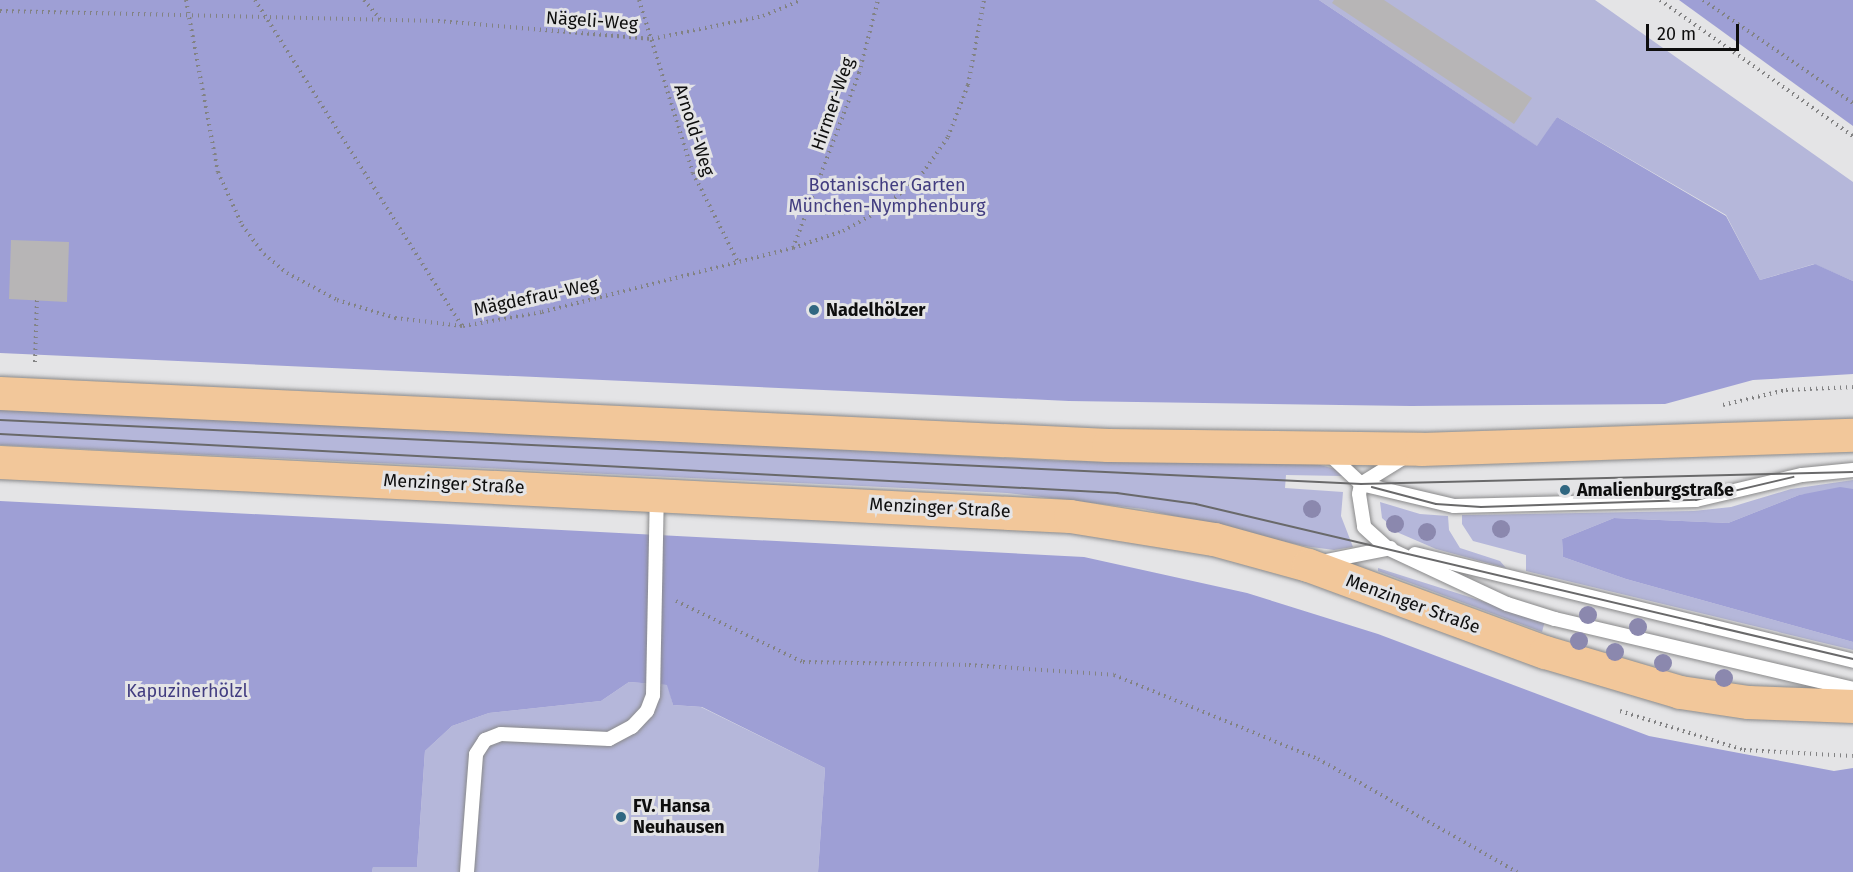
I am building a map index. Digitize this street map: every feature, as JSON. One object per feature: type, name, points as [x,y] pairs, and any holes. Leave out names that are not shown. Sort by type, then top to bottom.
[{"type":"main road","points":[[0,393],[934,437],[1322,449],[1421,449],[1853,435]]},
{"type":"main road","name":"Menzinger Straße","points":[[0,462],[657,493],[1070,516],[1214,539],[1308,565],[1545,652],[1680,692],[1793,706],[1853,706]]},
{"type":"lane","points":[[1322,449],[1361,484],[1454,506],[1663,502],[1719,497],[1802,475],[1853,470]]},
{"type":"lane","points":[[1361,484],[1382,468],[1421,449]]},
{"type":"lane","points":[[1361,484],[1360,519],[1370,535],[1387,548],[1507,604],[1555,619],[1853,689]]},
{"type":"lane","points":[[467,872],[476,754],[485,740],[501,735],[609,739],[632,727],[647,711],[653,695],[657,493]]},
{"type":"lane","points":[[1308,565],[1387,548],[1853,662]]},
{"type":"path","name":"Mägdefrau-Weg","points":[[186,0],[218,172],[242,225],[264,254],[287,273],[337,300],[395,318],[463,326],[542,312],[793,248],[843,231],[884,208],[920,178],[937,157],[957,117],[968,85],[984,0]]},
{"type":"path","points":[[255,0],[463,326]]},
{"type":"path","points":[[364,0],[380,20]]},
{"type":"path","name":"Arnold-Weg","points":[[639,0],[693,173],[738,262]]},
{"type":"path","name":"Nägeli-Weg","points":[[0,11],[380,20],[652,39],[763,16],[801,0]]},
{"type":"path","name":"Hirmer-Weg","points":[[793,248],[859,73],[878,0]]},
{"type":"path","points":[[1660,0],[1853,136]]},
{"type":"path","points":[[1703,0],[1853,103]]},
{"type":"path","points":[[35,366],[37,300]]},
{"type":"path","points":[[23,365],[46,366]]},
{"type":"path","points":[[1721,405],[1786,390],[1853,387]]},
{"type":"path","points":[[655,591],[803,662],[969,665],[1114,675],[1318,759],[1517,872]]},
{"type":"path","points":[[1610,707],[1744,750],[1853,756]]},
{"type":"shaded area","points":[[1319,0],[1595,0],[1853,182],[1853,281],[1814,264],[1760,280],[1726,215],[1557,117],[1538,147]]},
{"type":"shaded area","points":[[0,407],[1064,461],[1312,463],[1336,469],[1343,476],[1286,475],[1285,488],[1343,492],[1341,516],[1353,547],[1334,550],[1304,546],[1143,509],[1007,493],[0,445]]},
{"type":"shaded area","points":[[1853,480],[1853,489],[1799,495],[1728,523],[1614,518],[1562,539],[1563,557],[1626,579],[1853,642],[1853,650],[1526,571],[1526,555],[1473,541],[1462,524],[1462,515],[1694,511],[1731,507],[1791,489]]},
{"type":"shaded area","points":[[1380,502],[1420,514],[1448,516],[1449,530],[1460,548],[1500,561],[1506,568],[1436,549],[1399,533],[1382,518]]},
{"type":"shaded area","points":[[1378,568],[1545,621],[1542,632],[1378,571]]},
{"type":"shaded area","name":"FV. Hansa Neuhausen","points":[[629,682],[668,685],[673,705],[701,707],[825,768],[818,872],[372,872],[373,867],[417,867],[425,751],[452,726],[489,713],[601,701]]},
{"type":"green space","name":"Botanischer Garten München-Nymphenburg","points":[[0,0],[1319,0],[1537,146],[1557,117],[1726,216],[1760,280],[1815,264],[1853,281],[1853,374],[1753,380],[1665,404],[1411,406],[1069,401],[0,353]]},
{"type":"green space","points":[[1679,0],[1853,0],[1853,126]]},
{"type":"green space","points":[[1840,487],[1853,489],[1853,642],[1626,579],[1563,557],[1562,539],[1614,518],[1728,523],[1799,495]]},
{"type":"green space","name":"Kapuzinerhölzl","points":[[0,501],[1084,557],[1247,593],[1378,634],[1649,736],[1834,771],[1853,768],[1853,872],[818,872],[825,768],[702,707],[673,705],[667,685],[629,682],[601,701],[489,713],[452,726],[425,751],[417,867],[373,867],[372,872],[0,872]]},
{"type":"building","points":[[1334,0],[1384,0],[1532,98],[1514,124],[1332,3]]},
{"type":"building","points":[[11,240],[69,242],[67,302],[9,299]]},
{"type":"tram line","points":[[0,420],[1361,484],[1853,472]]},
{"type":"tram line","points":[[0,434],[1117,493],[1196,504],[1853,659]]},
{"type":"tram line","points":[[1372,487],[1436,504],[1481,507],[1696,500],[1793,477]]},
{"type":"place","name":"Nadelhölzer","points":[[814,310]]},
{"type":"place","name":"Amalienburgstraße","points":[[1565,490]]},
{"type":"place","name":"FV. Hansa Neuhausen","points":[[621,817]]}]
